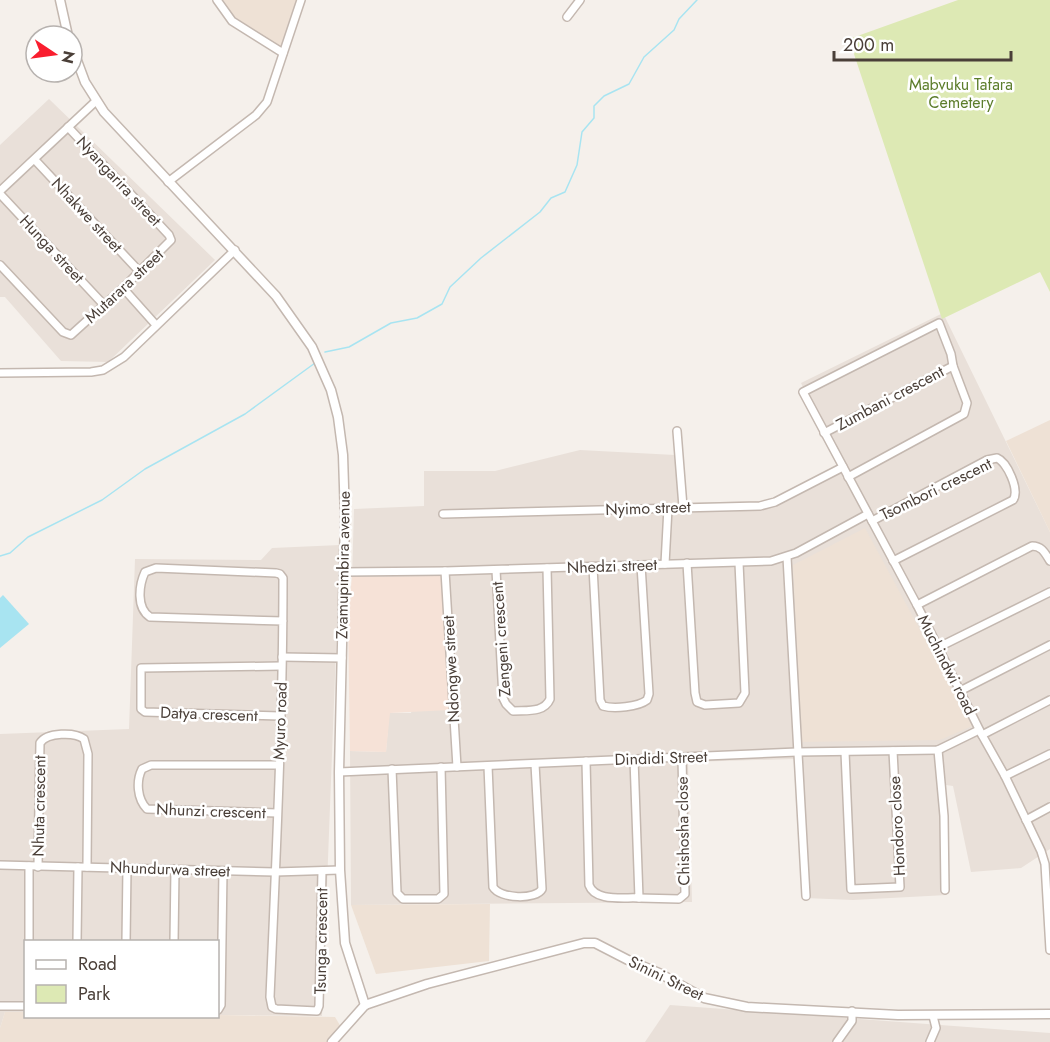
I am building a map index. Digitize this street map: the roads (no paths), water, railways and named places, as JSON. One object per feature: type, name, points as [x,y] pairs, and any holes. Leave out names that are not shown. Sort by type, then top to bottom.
[{"type":"street","points":[[60,0],[65,24]]},
{"type":"street","points":[[217,0],[232,21],[283,53]]},
{"type":"street","points":[[168,182],[263,108],[302,0]]},
{"type":"street","points":[[567,18],[579,0]]},
{"type":"street","name":"Zvamupimbira avenue","points":[[84,79],[96,101],[168,182],[235,250],[276,296],[299,328],[322,367],[331,390],[338,417],[343,455],[345,518],[339,772],[340,870],[345,943],[365,1005]]},
{"type":"street","points":[[0,193],[96,101]]},
{"type":"street","name":"Nyangarira street","points":[[68,127],[170,235]]},
{"type":"street","name":"Nhakwe street","points":[[34,160],[139,271]]},
{"type":"street","name":"Hunga street","points":[[0,193],[104,305]]},
{"type":"street","name":"Mutarara street","points":[[0,265],[63,332],[72,335],[169,243],[170,235]]},
{"type":"street","points":[[0,373],[71,373],[103,370],[124,357],[235,250]]},
{"type":"street","points":[[123,288],[156,325]]},
{"type":"street","name":"Muchindwi road","points":[[953,366],[951,354],[939,323],[803,392],[917,606],[1047,862],[1050,950]]},
{"type":"street","name":"Zumbani crescent","points":[[824,433],[953,366],[967,403],[964,414],[848,477]]},
{"type":"street","points":[[677,431],[683,507]]},
{"type":"street","name":"Tsombori crescent","points":[[870,518],[987,460],[997,458],[1003,462],[1016,488],[1016,496],[1013,500],[893,561]]},
{"type":"street","name":"Nyimo street","points":[[443,514],[768,504],[843,467]]},
{"type":"street","points":[[665,564],[668,508]]},
{"type":"street","name":"Nhedzi street","points":[[345,572],[496,570],[771,561],[787,557],[870,518]]},
{"type":"street","points":[[917,606],[1032,546],[1038,546],[1050,561]]},
{"type":"street","points":[[787,557],[806,896]]},
{"type":"street","points":[[687,563],[695,693],[697,702],[705,705],[739,703],[745,693],[739,563]]},
{"type":"street","points":[[593,567],[600,700],[603,706],[609,708],[643,704],[649,694],[641,565]]},
{"type":"street","name":"Myuro road","points":[[276,872],[283,621],[283,578],[276,573],[156,568],[146,573],[142,580],[143,609],[150,617],[283,621]]},
{"type":"street","name":"Zengeni crescent","points":[[496,570],[503,698],[513,711],[543,708],[550,699],[547,568]]},
{"type":"street","name":"Ndongwe street","points":[[445,571],[457,766]]},
{"type":"street","points":[[937,648],[1050,592]]},
{"type":"street","points":[[960,691],[1050,645]]},
{"type":"street","points":[[282,657],[342,658]]},
{"type":"street","name":"Datya crescent","points":[[280,716],[145,712],[141,709],[140,695],[141,668],[281,666]]},
{"type":"street","name":"Dindidi Street","points":[[339,772],[797,752],[938,750],[1050,700]]},
{"type":"street","name":"Nhuta crescent","points":[[38,867],[40,742],[49,736],[80,735],[84,739],[88,753],[87,867]]},
{"type":"street","points":[[938,750],[944,816],[945,890]]},
{"type":"street","name":"Hondoro close","points":[[845,752],[851,889],[900,887],[893,751]]},
{"type":"street","points":[[1005,776],[1050,754]]},
{"type":"street","name":"Chishosha close","points":[[639,897],[679,899],[685,894],[682,757]]},
{"type":"street","points":[[586,761],[591,891],[593,894],[607,897],[639,897],[634,759]]},
{"type":"street","points":[[488,766],[493,887],[495,891],[503,895],[533,896],[540,894],[542,889],[535,764]]},
{"type":"street","name":"Nhunzi crescent","points":[[277,813],[147,809],[142,804],[139,795],[138,782],[142,769],[151,765],[279,765]]},
{"type":"street","points":[[392,769],[397,893],[403,899],[438,899],[444,894],[441,767]]},
{"type":"street","points":[[1026,819],[1050,807]]},
{"type":"street","name":"Nhundurwa street","points":[[0,865],[276,872],[340,870]]},
{"type":"street","points":[[29,866],[29,940]]},
{"type":"street","points":[[77,940],[78,867]]},
{"type":"street","points":[[126,940],[127,868]]},
{"type":"street","points":[[174,940],[175,869]]},
{"type":"street","points":[[219,1008],[221,1005],[223,871]]},
{"type":"street","name":"Tsunga crescent","points":[[276,872],[270,1002],[276,1009],[317,1011],[320,1004],[322,871]]},
{"type":"street","name":"Sinini Street","points":[[365,1005],[439,981],[584,943],[595,943],[659,973],[704,998],[747,1007],[933,1016],[1050,1014]]},
{"type":"street","points":[[332,1042],[365,1005]]},
{"type":"street","points":[[0,1006],[24,1006]]},
{"type":"street","points":[[837,1042],[852,1022],[852,1011]]},
{"type":"street","points":[[930,1042],[936,1028],[933,1016]]},
{"type":"water","points":[[3,595],[29,624],[0,648],[0,598]]},
{"type":"waterway","points":[[325,352],[349,347],[391,323],[417,318],[442,304],[450,287],[481,258],[540,212],[551,198],[565,192],[577,165],[582,132],[594,118],[594,106],[604,96],[629,84],[644,57],[674,30],[679,19],[697,0]]},
{"type":"waterway","points":[[0,556],[10,553],[28,537],[102,500],[145,469],[245,414],[315,363]]},
{"type":"park label","name":"Mabvuku Tafara Cemetery","points":[[961,93]]}]
